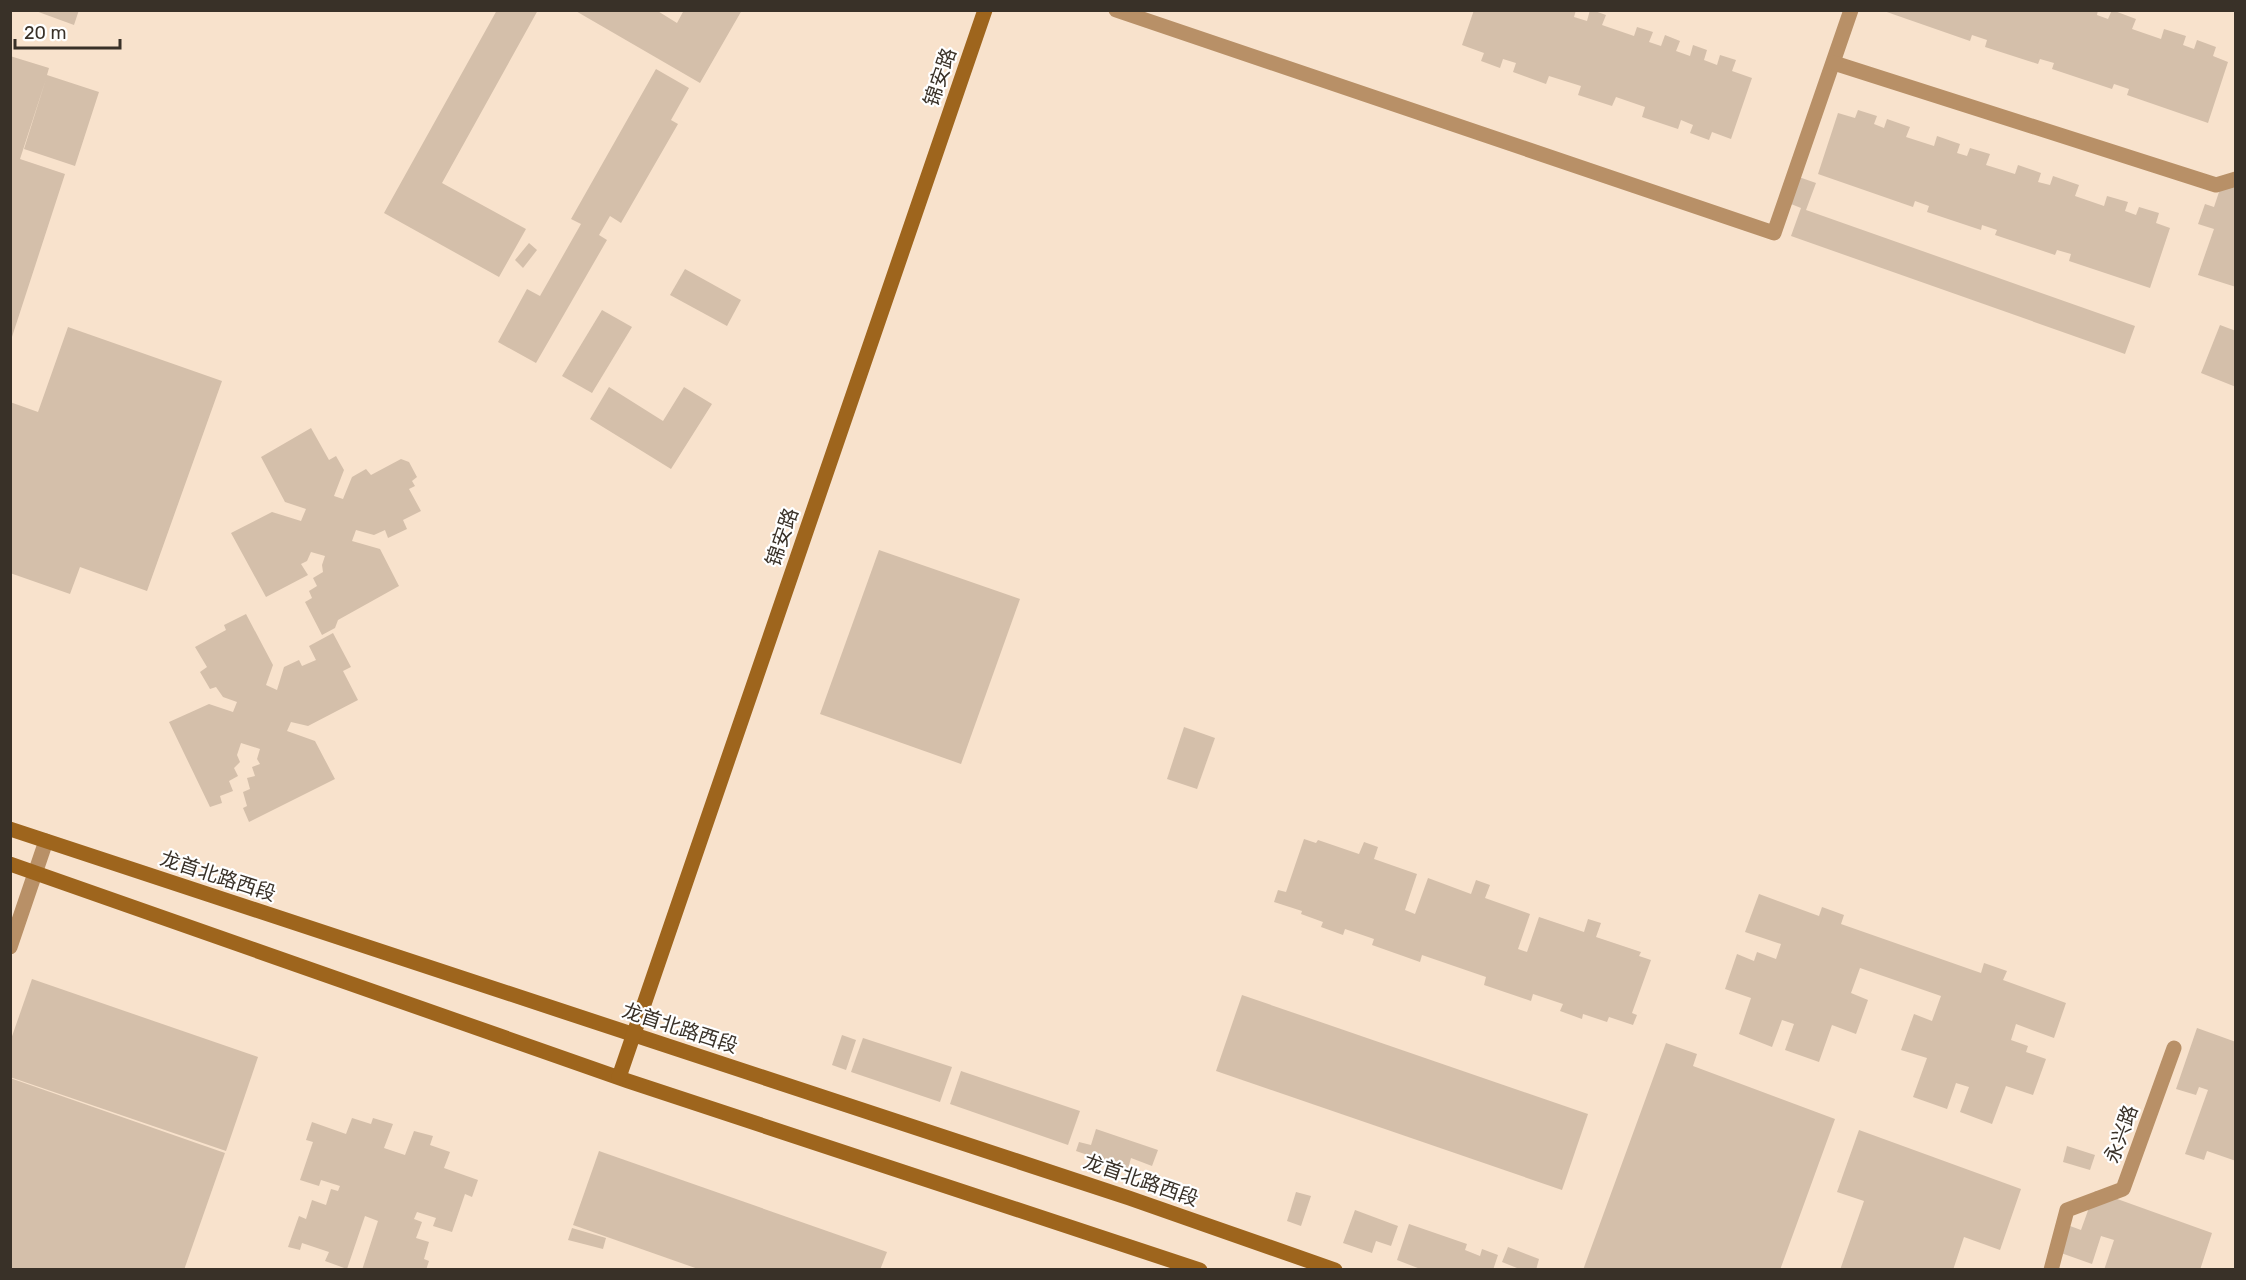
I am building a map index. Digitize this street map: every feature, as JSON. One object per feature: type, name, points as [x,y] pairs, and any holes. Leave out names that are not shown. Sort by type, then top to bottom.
[{"type":"street","name":"锦安路","points":[[619,1077],[985,10]]},
{"type":"street","points":[[1116,10],[1773,233],[1851,10]]},
{"type":"street","points":[[1834,63],[2216,185],[2235,179]]},
{"type":"street","name":"龙首北路西段","points":[[10,829],[1129,1198],[1335,1269]]},
{"type":"street","points":[[10,947],[46,842]]},
{"type":"street","points":[[10,864],[619,1077],[1200,1269]]},
{"type":"street","name":"永兴路","points":[[2051,1269],[2067,1210],[2123,1189],[2174,1048]]},
{"type":"building","points":[[33,10],[79,10],[74,25]]},
{"type":"building","points":[[497,10],[538,10],[442,183],[526,229],[499,277],[384,213]]},
{"type":"building","points":[[574,10],[656,10],[677,23],[684,10],[742,10],[700,83]]},
{"type":"building","points":[[1474,10],[1576,10],[1574,17],[1587,21],[1590,10],[1592,10],[1606,15],[1602,25],[1634,36],[1637,27],[1653,32],[1649,42],[1661,46],[1665,35],[1680,41],[1676,51],[1690,56],[1693,45],[1707,50],[1704,60],[1717,65],[1720,55],[1736,60],[1732,71],[1752,78],[1731,139],[1712,132],[1709,140],[1690,133],[1693,125],[1681,120],[1678,129],[1642,117],[1645,107],[1616,97],[1612,106],[1578,95],[1581,86],[1549,76],[1546,84],[1513,72],[1516,63],[1503,59],[1500,68],[1481,61],[1484,53],[1462,45]]},
{"type":"building","points":[[1881,10],[2098,10],[2097,15],[2108,19],[2112,10],[2136,19],[2132,29],[2161,39],[2164,29],[2186,36],[2183,45],[2194,49],[2197,40],[2216,47],[2213,56],[2228,62],[2208,123],[2127,95],[2129,89],[2114,84],[2112,89],[2052,69],[2054,63],[2040,59],[2038,64],[1985,47],[1987,40],[1972,35],[1970,41]]},
{"type":"building","points":[[10,56],[49,68],[47,75],[99,92],[75,166],[24,149],[46,79],[20,159],[65,174],[11,340]]},
{"type":"building","points":[[656,69],[689,88],[671,120],[678,124],[621,223],[610,216],[599,235],[607,240],[536,363],[498,342],[527,289],[540,296],[581,224],[571,219]]},
{"type":"building","points":[[1858,110],[1877,116],[1874,124],[1884,128],[1887,119],[1910,127],[1906,137],[1934,146],[1937,136],[1960,144],[1957,153],[1967,156],[1970,148],[1990,154],[1986,165],[2015,174],[2018,165],[2041,173],[2038,182],[2050,185],[2053,176],[2079,185],[2075,196],[2104,206],[2107,196],[2128,202],[2125,211],[2136,215],[2139,207],[2159,213],[2156,223],[2170,228],[2150,288],[2069,261],[2071,254],[2057,250],[2055,255],[1995,235],[1997,230],[1982,225],[1981,230],[1927,212],[1929,206],[1915,201],[1913,207],[1818,174],[1838,113],[1855,118]]},
{"type":"building","points":[[1796,176],[1816,183],[1806,210],[2135,326],[2125,354],[1791,236],[1801,208],[1786,202]]},
{"type":"building","points":[[2223,180],[2236,184],[2236,287],[2198,275],[2214,229],[2198,224],[2205,204],[2214,207]]},
{"type":"building","points":[[529,243],[537,250],[523,268],[515,260]]},
{"type":"building","points":[[685,269],[741,300],[727,326],[670,295]]},
{"type":"building","points":[[602,310],[632,327],[592,393],[562,376]]},
{"type":"building","points":[[2220,325],[2236,331],[2236,387],[2201,373]]},
{"type":"building","points":[[68,327],[222,381],[147,591],[80,567],[70,594],[10,573],[10,402],[38,412]]},
{"type":"building","points":[[609,387],[663,421],[684,387],[712,404],[671,469],[590,419]]},
{"type":"building","points":[[311,428],[329,460],[336,456],[344,470],[334,496],[343,499],[352,477],[366,469],[371,475],[401,459],[409,462],[417,477],[412,481],[415,486],[409,489],[421,511],[403,520],[407,529],[388,538],[385,530],[374,535],[356,530],[352,541],[380,549],[399,586],[338,620],[335,628],[322,635],[305,602],[312,598],[309,591],[317,586],[313,578],[323,572],[322,565],[325,556],[311,552],[307,561],[301,564],[308,575],[266,597],[231,533],[272,512],[301,521],[306,509],[285,502],[261,457]]},
{"type":"building","points":[[879,550],[1020,599],[961,764],[820,714]]},
{"type":"building","points":[[246,614],[273,665],[266,685],[277,690],[284,667],[299,660],[302,666],[316,660],[309,646],[333,633],[351,667],[343,671],[358,700],[308,726],[291,722],[287,731],[315,741],[335,779],[249,822],[243,808],[247,806],[243,792],[250,789],[247,778],[255,776],[252,767],[260,764],[257,759],[260,749],[241,743],[237,755],[240,762],[234,768],[238,776],[229,781],[233,791],[220,796],[222,803],[210,807],[169,722],[209,704],[233,712],[237,702],[223,697],[216,687],[210,689],[200,672],[207,667],[195,647],[226,630],[224,625]]},
{"type":"building","points":[[1184,727],[1215,738],[1197,789],[1167,779]]},
{"type":"building","points":[[1304,839],[1316,843],[1318,840],[1359,854],[1364,842],[1378,847],[1374,859],[1417,874],[1405,910],[1415,914],[1428,878],[1471,894],[1476,880],[1490,885],[1485,898],[1530,914],[1518,949],[1527,952],[1539,917],[1584,932],[1588,919],[1601,923],[1596,937],[1641,952],[1639,956],[1651,960],[1632,1013],[1637,1015],[1633,1025],[1609,1017],[1607,1022],[1583,1014],[1582,1019],[1560,1011],[1563,1004],[1533,994],[1531,1001],[1484,985],[1486,977],[1422,955],[1420,962],[1372,945],[1374,939],[1345,929],[1343,935],[1321,927],[1323,922],[1301,914],[1302,911],[1274,902],[1278,890],[1286,892]]},
{"type":"building","points":[[1759,894],[1819,916],[1822,907],[1844,915],[1841,924],[1981,973],[1984,963],[2007,971],[2003,980],[2066,1003],[2054,1038],[2016,1024],[2011,1040],[2028,1046],[2026,1052],[2046,1059],[2033,1095],[2006,1086],[1992,1124],[1960,1112],[1969,1087],[1956,1083],[1947,1109],[1913,1097],[1927,1058],[1901,1050],[1914,1014],[1932,1021],[1941,996],[1860,968],[1851,993],[1868,1000],[1856,1034],[1832,1025],[1819,1062],[1785,1050],[1794,1024],[1782,1020],[1772,1047],[1739,1034],[1751,998],[1725,989],[1737,954],[1754,961],[1757,952],[1776,959],[1781,944],[1745,932]]},
{"type":"building","points":[[32,979],[258,1057],[226,1151],[10,1077],[10,1042]]},
{"type":"building","points":[[1242,995],[1588,1114],[1562,1190],[1216,1071]]},
{"type":"building","points":[[2197,1028],[2236,1042],[2236,1161],[2207,1151],[2204,1160],[2185,1154],[2208,1090],[2199,1087],[2196,1095],[2176,1089]]},
{"type":"building","points":[[842,1035],[856,1040],[846,1070],[832,1065]]},
{"type":"building","points":[[863,1038],[952,1067],[940,1102],[851,1072]]},
{"type":"building","points":[[1666,1043],[1697,1054],[1693,1066],[1835,1119],[1780,1270],[1583,1270]]},
{"type":"building","points":[[961,1071],[1080,1111],[1068,1145],[950,1104]]},
{"type":"building","points":[[10,1078],[225,1153],[184,1270],[10,1270]]},
{"type":"building","points":[[352,1118],[371,1124],[373,1118],[393,1124],[384,1148],[405,1155],[414,1131],[433,1136],[430,1145],[450,1152],[444,1168],[478,1180],[472,1197],[465,1194],[452,1232],[433,1226],[436,1218],[417,1212],[414,1219],[422,1222],[416,1238],[429,1242],[424,1259],[429,1261],[426,1270],[362,1270],[378,1221],[365,1216],[347,1269],[325,1261],[329,1252],[302,1243],[300,1250],[288,1247],[299,1216],[306,1219],[312,1200],[326,1205],[331,1189],[338,1191],[340,1186],[321,1180],[319,1186],[300,1180],[313,1142],[306,1140],[312,1122],[346,1134]]},
{"type":"building","points":[[1096,1129],[1158,1150],[1152,1166],[1131,1158],[1128,1169],[1076,1151],[1079,1142],[1091,1145]]},
{"type":"building","points":[[1859,1130],[2021,1189],[2000,1250],[1964,1237],[1953,1270],[1840,1270],[1864,1201],[1837,1192]]},
{"type":"building","points":[[2067,1146],[2095,1155],[2090,1170],[2063,1162]]},
{"type":"building","points":[[599,1151],[887,1252],[880,1270],[701,1270],[573,1225]]},
{"type":"building","points":[[2095,1191],[2212,1233],[2200,1270],[2104,1270],[2114,1240],[2101,1236],[2092,1264],[2061,1253],[2070,1226],[2081,1230]]},
{"type":"building","points":[[1296,1192],[1311,1196],[1301,1226],[1287,1221]]},
{"type":"building","points":[[1355,1210],[1398,1226],[1391,1246],[1376,1241],[1372,1253],[1343,1243]]},
{"type":"building","points":[[1409,1224],[1467,1244],[1465,1250],[1480,1256],[1482,1249],[1498,1255],[1493,1270],[1423,1270],[1397,1260]]},
{"type":"building","points":[[572,1228],[606,1238],[603,1249],[568,1240]]},
{"type":"building","points":[[1508,1247],[1539,1259],[1536,1270],[1522,1270],[1502,1262]]}]
